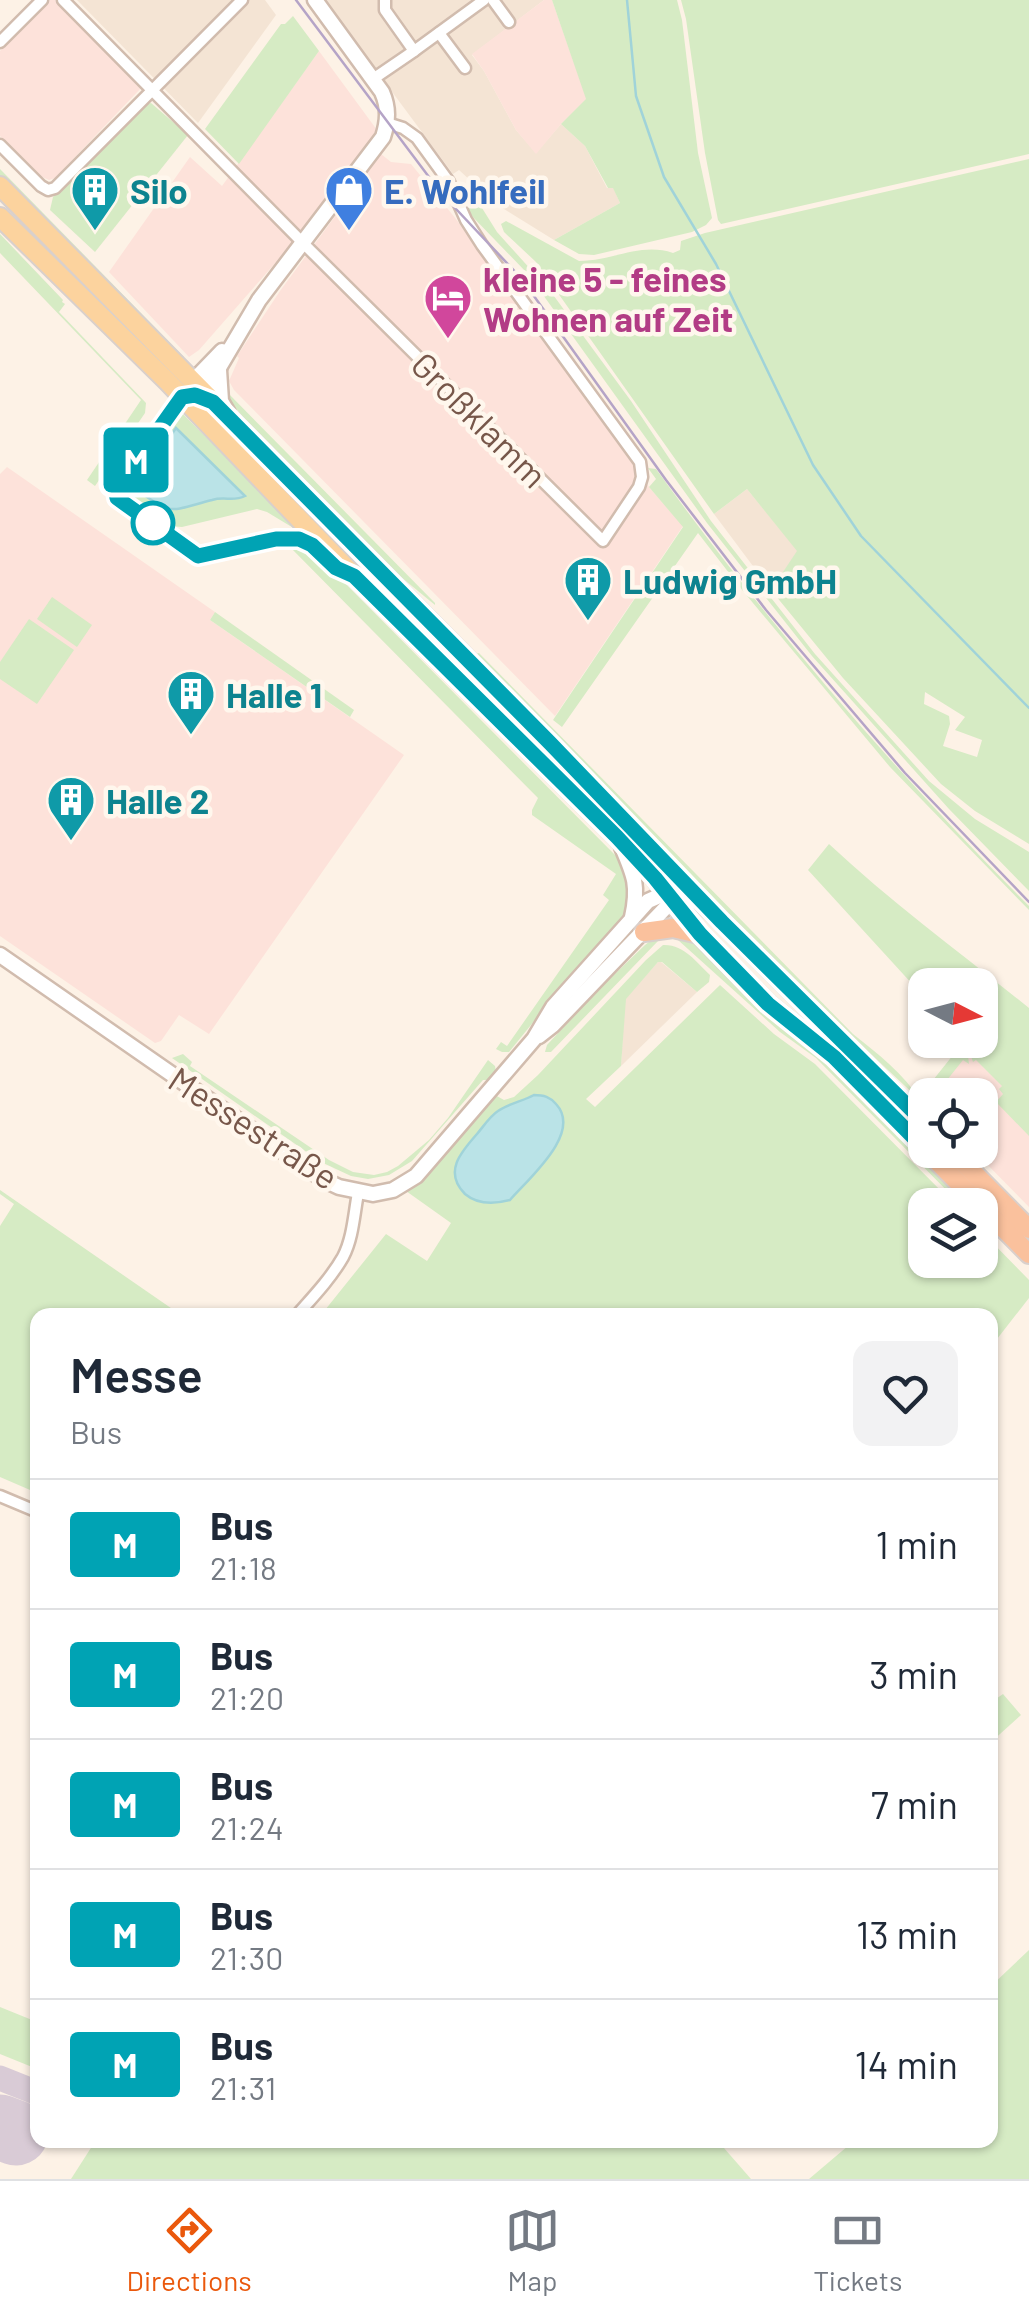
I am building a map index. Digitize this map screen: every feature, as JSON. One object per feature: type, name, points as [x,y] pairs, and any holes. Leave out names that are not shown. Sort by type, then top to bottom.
[{"type":"highway","points":[[671,896],[700,934],[768,1004],[834,1057],[908,1133]]},
{"type":"highway","points":[[698,898],[908,1106]]},
{"type":"highway","points":[[638,925],[700,934]]},
{"type":"highway","points":[[943,1168],[1029,1254]]},
{"type":"highway","points":[[969,1168],[1029,1229]]},
{"type":"main road","points":[[0,186],[195,391],[354,576],[617,837],[671,896],[698,898]]},
{"type":"main road","points":[[0,217],[167,381],[195,391],[233,422],[698,898]]},
{"type":"main road","points":[[669,868],[676,884],[671,896]]},
{"type":"street","points":[[0,42],[42,0]]},
{"type":"street","points":[[63,0],[303,243]]},
{"type":"street","points":[[0,145],[41,186],[55,188],[242,0]]},
{"type":"street","points":[[195,391],[383,137],[386,102],[315,0]]},
{"type":"street","points":[[385,0],[385,10],[414,51]]},
{"type":"street","points":[[373,79],[484,0]]},
{"type":"street","points":[[493,0],[509,22]]},
{"type":"street","points":[[439,32],[465,68]]},
{"type":"street","name":"Großklamm","points":[[303,243],[603,541],[634,496],[642,476],[640,462],[482,246],[449,182],[410,132],[387,123]]},
{"type":"street","points":[[195,391],[210,383],[233,340]]},
{"type":"street","points":[[219,370],[222,401],[233,422]]},
{"type":"street","points":[[617,837],[636,880],[638,925]]},
{"type":"street","name":"Messestraße","points":[[0,955],[324,1180],[374,1194],[393,1190],[416,1176],[534,1039],[553,1025],[638,925],[671,896]]},
{"type":"street","points":[[303,1308],[342,1257],[358,1192]]},
{"type":"street","points":[[0,1496],[30,1509]]},
{"type":"shaded area","points":[[50,0],[55,0],[142,87],[49,180],[38,175],[0,136],[0,51]]},
{"type":"shaded area","points":[[77,0],[265,0],[276,15],[198,123]]},
{"type":"shaded area","points":[[324,0],[544,0],[472,55],[516,130],[536,153],[561,124],[585,146],[607,188],[613,187],[620,203],[554,240],[496,204],[459,170],[453,174]]},
{"type":"shaded area","points":[[544,0],[552,0],[587,100],[536,154],[516,130],[472,54]]},
{"type":"shaded area","points":[[319,51],[377,130],[278,260],[189,357],[109,272],[190,157],[222,186]]},
{"type":"shaded area","points":[[381,154],[391,162],[411,164],[456,219],[649,487],[683,526],[555,716],[229,381],[237,356],[280,291]]},
{"type":"shaded area","points":[[7,467],[215,612],[210,620],[404,755],[209,1034],[179,1015],[161,1041],[155,1043],[0,936],[0,474]]},
{"type":"shaded area","points":[[747,489],[798,551],[771,590],[714,514]]},
{"type":"shaded area","points":[[658,962],[697,992],[621,1066],[625,999]]},
{"type":"shaded area","points":[[952,1058],[977,1058],[1029,1094],[1029,1207],[991,1168],[998,1168],[998,1078],[935,1078]]},
{"type":"green space","points":[[552,0],[677,0],[698,153],[712,218],[706,225],[692,232],[594,255],[579,254],[554,240],[620,203],[585,146],[561,124],[586,99]]},
{"type":"green space","points":[[681,0],[1029,0],[1029,154],[721,224],[705,153]]},
{"type":"green space","points":[[293,16],[319,51],[239,164],[205,129],[281,24]]},
{"type":"green space","points":[[151,103],[188,135],[95,252],[50,210],[53,197]]},
{"type":"green space","points":[[1029,159],[1029,844],[975,811],[941,784],[843,678],[771,590],[797,551],[747,489],[714,514],[536,262],[504,232],[501,224],[506,221],[579,261],[649,250],[673,253],[680,250],[681,241]],"holes":[[[925,692],[965,717],[955,730],[982,740],[977,757],[943,746],[949,716],[924,704]]]},
{"type":"green space","points":[[0,169],[184,359],[173,353],[0,177]]},
{"type":"green space","points":[[467,199],[482,208],[497,232],[551,292],[631,401],[711,521],[815,654],[929,781],[975,819],[1029,852],[1029,891],[949,809],[812,656],[707,523],[528,274],[468,212]]},
{"type":"green space","points":[[0,234],[63,300],[65,304],[59,312],[146,403],[145,413],[95,486],[87,480],[141,400],[0,253]]},
{"type":"green space","points":[[225,390],[435,605],[401,577],[243,417]]},
{"type":"green space","points":[[178,409],[300,532],[257,509],[182,527],[169,526],[126,496],[125,484]]},
{"type":"green space","points":[[207,411],[312,510],[665,871],[667,879],[640,848]]},
{"type":"green space","points":[[648,468],[656,469],[834,695],[1029,910],[890,767],[698,533],[562,727],[553,720],[683,527],[649,487],[656,479]]},
{"type":"green space","points":[[290,541],[308,548],[324,562],[622,862],[629,892],[621,922],[509,1052],[496,1049],[501,1042],[507,1046],[609,900],[603,895],[616,874],[532,815],[538,798],[288,545]]},
{"type":"green space","points":[[52,597],[92,625],[77,647],[37,619]]},
{"type":"green space","points":[[215,612],[354,710],[350,717],[210,620]]},
{"type":"green space","points":[[29,619],[74,650],[37,704],[0,679],[0,662]]},
{"type":"green space","points":[[476,654],[853,1034],[898,1073],[908,1089],[822,1011],[522,707]]},
{"type":"green space","points":[[829,844],[978,968],[908,968],[908,979],[808,870]]},
{"type":"green space","points":[[685,936],[696,943],[766,1014],[839,1075],[908,1144],[908,1151],[816,1058],[780,1032],[678,940],[658,941],[551,1052],[545,1052],[547,1045],[597,991],[654,938]]},
{"type":"green space","points":[[663,945],[677,947],[710,975],[709,982],[697,992],[658,962],[626,999],[621,1066],[586,1099],[595,1107],[720,985],[774,1034],[815,1064],[908,1158],[908,1168],[918,1168],[938,1188],[908,1188],[908,1278],[998,1278],[998,1248],[1029,1280],[1029,1298],[998,1338],[998,1308],[327,1308],[386,1234],[427,1261],[451,1223],[406,1191],[425,1175],[495,1095],[504,1100],[514,1097],[646,960]]},
{"type":"green space","points":[[998,984],[1029,1008],[1029,1136],[998,1104],[1003,1094],[998,1078],[976,1060],[973,1062],[972,1058],[998,1058]]},
{"type":"green space","points":[[183,1054],[192,1062],[190,1066],[329,1160],[353,1172],[374,1175],[398,1166],[429,1140],[488,1060],[496,1072],[492,1080],[483,1080],[412,1161],[389,1175],[368,1179],[321,1162],[172,1058]]},
{"type":"green space","points":[[951,1058],[968,1058],[969,1064],[963,1060],[949,1078],[935,1078]]},
{"type":"green space","points":[[925,1168],[932,1168],[952,1188],[944,1188]]},
{"type":"green space","points":[[0,1190],[171,1308],[30,1308],[30,1490],[0,1477],[0,1226],[14,1204]]},
{"type":"green space","points":[[1003,1694],[1021,1715],[998,1736],[998,1697]]},
{"type":"green space","points":[[1029,1950],[1029,2179],[809,2179],[846,2148],[998,2148],[998,1979]]},
{"type":"green space","points":[[0,2007],[30,2019],[30,2066],[0,2054]]},
{"type":"green space","points":[[91,2148],[724,2148],[751,2179],[71,2179]]},
{"type":"water","points":[[176,428],[245,496],[172,509],[157,504],[135,488]]},
{"type":"water","points":[[534,1095],[551,1100],[563,1116],[563,1128],[550,1155],[510,1200],[487,1203],[470,1198],[455,1178],[460,1155],[495,1113]]},
{"type":"waterway","points":[[627,0],[636,96],[664,177],[716,264],[813,465],[861,536],[1029,708]]},
{"type":"taxiway","points":[[0,2078],[30,2090]]},
{"type":"runway","points":[[0,2127],[16,2133]]},
{"type":"tram line","points":[[296,0],[441,193],[521,278],[666,480],[766,610],[905,773],[1029,902]]},
{"type":"bus line","name":"M","points":[[908,1107],[824,1026],[213,402],[195,395],[182,397],[118,487],[117,498],[198,556],[286,537],[312,545],[336,568],[354,576],[617,837],[700,934],[768,1004],[834,1057],[908,1132]]},
{"type":"place","name":"Silo","points":[[95,232]]},
{"type":"place","name":"E. Wohlfeil","points":[[349,232]]},
{"type":"place","name":"kleine 5 - feines Wohnen auf Zeit","points":[[448,340]]},
{"type":"place","name":"Ludwig GmbH","points":[[588,622]]},
{"type":"place","name":"Halle 1","points":[[191,736]]},
{"type":"place","name":"Halle 2","points":[[71,842]]}]
